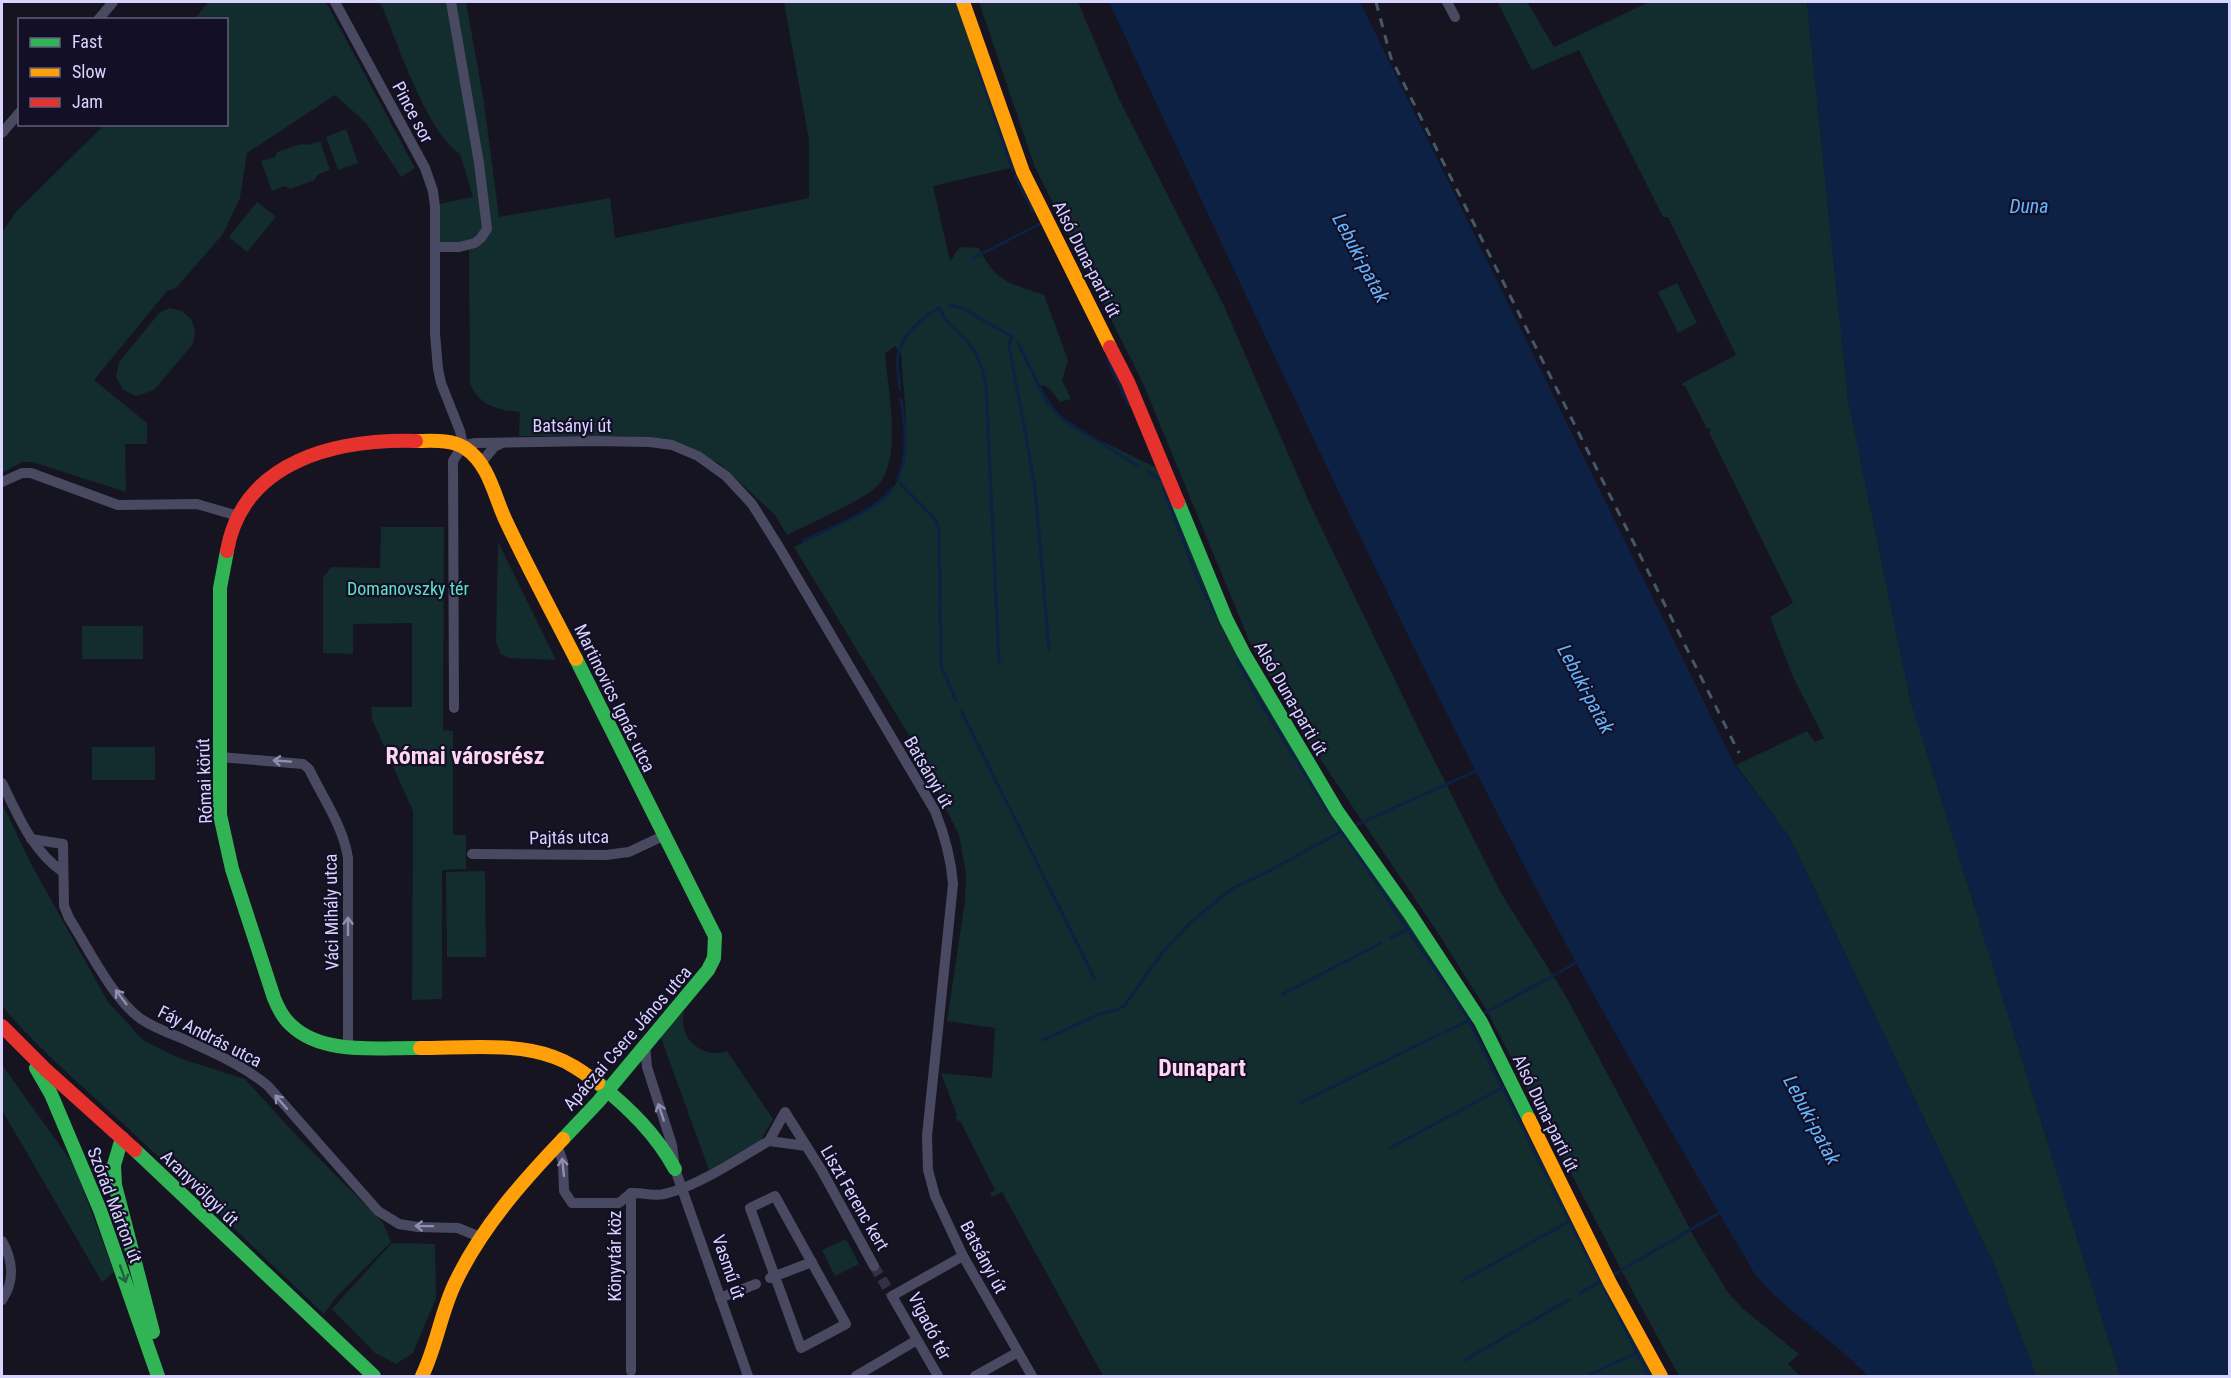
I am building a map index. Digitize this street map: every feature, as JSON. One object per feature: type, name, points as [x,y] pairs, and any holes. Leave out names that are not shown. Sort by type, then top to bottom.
[{"type":"street","points":[[100,18],[113,2]]},
{"type":"street","name":"Pince sor","points":[[335,2],[425,168],[433,190],[436,247]]},
{"type":"street","points":[[436,247],[459,247],[476,243],[487,229],[479,163],[451,2]]},
{"type":"street","name":"Alsó Duna-parti út","points":[[963,2],[1023,172],[1128,382],[1226,619],[1298,747],[1349,828],[1410,914],[1481,1022],[1596,1255],[1661,1377]]},
{"type":"street","points":[[1448,2],[1455,17]]},
{"type":"street","points":[[2,134],[18,114]]},
{"type":"street","name":"Martinovics Ignác utca","points":[[436,247],[435,334],[438,369],[463,445],[481,463],[505,518],[715,936],[716,948]]},
{"type":"street","name":"Római körút","points":[[463,445],[445,442],[371,441],[309,454],[287,465],[265,482],[238,516],[227,541],[221,580],[222,827],[238,889],[276,1004],[281,1015],[298,1032],[320,1043],[348,1047],[532,1050],[572,1064],[606,1092]]},
{"type":"street","points":[[481,463],[494,447],[502,442]]},
{"type":"street","name":"Batsányi út","points":[[463,445],[502,442],[628,442],[672,445],[698,456],[726,476],[752,504],[779,547],[935,811],[951,860],[953,884],[927,1136],[928,1170],[935,1196],[963,1256],[1032,1377]]},
{"type":"street","points":[[454,708],[453,461],[463,445]]},
{"type":"street","points":[[2,482],[22,474],[41,475],[118,505],[197,504],[238,516]]},
{"type":"street","name":"Váci Mihály utca","points":[[220,757],[303,764],[309,768],[341,829],[348,858],[348,1047]]},
{"type":"street","points":[[2,783],[31,839],[48,861],[63,872]]},
{"type":"street","name":"Pajtás utca","points":[[472,854],[606,855],[629,852],[663,836]]},
{"type":"street","name":"Fáy András utca","points":[[31,839],[63,844],[64,906],[69,918],[119,997],[130,1010],[155,1027],[213,1053],[257,1077],[268,1086],[378,1211],[399,1224],[458,1228],[480,1237]]},
{"type":"street","name":"Apáczai Csere János utca","points":[[423,1377],[456,1282],[480,1237],[497,1214],[606,1092],[708,970],[716,948]]},
{"type":"street","name":"Aranyvölgyi út","points":[[2,1026],[25,1052],[122,1138],[374,1377]]},
{"type":"street","name":"Vasmű út","points":[[645,1045],[646,1067],[672,1144],[675,1169],[681,1189],[748,1377]]},
{"type":"street","name":"Szórád Márton út","points":[[25,1052],[51,1094],[100,1210],[158,1377]]},
{"type":"street","name":"Vasmű út","points":[[606,1092],[639,1120],[659,1142],[675,1169]]},
{"type":"street","name":"Liszt Ferenc kert","points":[[806,1146],[769,1141],[785,1112],[806,1146],[874,1266]]},
{"type":"street","name":"Szórád Márton út","points":[[122,1138],[114,1165],[115,1185],[164,1377]]},
{"type":"street","points":[[681,1189],[769,1141]]},
{"type":"street","points":[[557,1145],[563,1162],[564,1191],[572,1203],[619,1203],[631,1193]]},
{"type":"street","name":"Könyvtár köz","points":[[631,1371],[631,1193],[660,1195],[681,1189]]},
{"type":"street","points":[[776,1196],[812,1262],[846,1324],[801,1348],[772,1277],[750,1208],[776,1196]]},
{"type":"street","points":[[2,1240],[10,1260],[12,1273],[8,1291],[2,1300]]},
{"type":"street","name":"Vigadó tér","points":[[938,1377],[892,1296],[963,1256]]},
{"type":"street","points":[[772,1277],[812,1262]]},
{"type":"street","points":[[720,1298],[756,1284]]},
{"type":"street","points":[[856,1377],[917,1341]]},
{"type":"street","points":[[975,1377],[1018,1352]]},
{"type":"green space","points":[[208,2],[326,2],[415,168],[401,177],[366,123],[335,95],[247,153],[240,198],[223,234],[176,288],[167,291],[94,380],[147,423],[147,444],[125,444],[126,492],[32,462],[22,462],[2,473],[2,232],[16,212],[103,126],[228,126],[228,18],[196,18]]},
{"type":"green space","points":[[377,2],[466,2],[484,103],[499,217],[610,198],[615,238],[809,198],[809,140],[784,2],[959,2],[1015,167],[933,186],[950,261],[960,247],[979,248],[985,260],[998,275],[1013,284],[1044,295],[1068,360],[1062,380],[1071,399],[1060,402],[1050,389],[1041,386],[1054,410],[1074,428],[1159,469],[1204,585],[1471,1025],[1653,1376],[1103,1376],[1002,1192],[992,1197],[990,1193],[995,1190],[960,1121],[958,1122],[955,1116],[957,1115],[941,1073],[992,1078],[995,1028],[947,1021],[965,901],[966,873],[959,835],[912,740],[794,547],[867,511],[887,496],[896,483],[902,467],[906,429],[901,354],[895,346],[885,354],[892,440],[886,472],[879,484],[851,504],[787,535],[775,515],[720,464],[679,443],[631,436],[519,436],[520,412],[490,406],[479,397],[470,384],[469,244],[439,243],[439,204],[473,197],[460,154],[448,143],[425,108],[382,6]]},
{"type":"green space","points":[[979,2],[1078,2],[1119,99],[1224,306],[1309,502],[1501,893],[1567,998],[1697,1242],[1727,1291],[1742,1308],[1799,1354],[1788,1364],[1800,1376],[1679,1376],[1487,1011],[1436,930],[1304,735],[1251,645],[1142,381],[1034,165]]},
{"type":"green space","points":[[1527,2],[1554,47],[1649,2],[1807,2],[1848,399],[1910,698],[2120,1376],[2036,1376],[1994,1265],[1790,838],[1736,765],[1807,731],[1815,742],[1824,738],[1793,677],[1770,617],[1793,603],[1709,432],[1710,428],[1707,429],[1685,386],[1681,384],[1736,355],[1668,217],[1663,217],[1579,50],[1532,70],[1498,3]]},
{"type":"green space","points":[[346,129],[358,163],[338,170],[326,137]]},
{"type":"green space","points":[[320,141],[330,170],[317,175],[315,180],[290,189],[285,186],[272,191],[261,161],[275,157],[277,152],[301,144],[308,145]]},
{"type":"green space","points":[[257,202],[276,217],[247,252],[229,237]]},
{"type":"green space","points":[[1677,283],[1697,323],[1678,333],[1658,292]]},
{"type":"green space","points":[[170,308],[182,311],[191,319],[195,330],[193,344],[154,390],[136,396],[123,390],[116,377],[119,362],[160,312]]},
{"type":"green space","name":"Domanovszky tér","points":[[381,527],[444,527],[443,730],[453,731],[453,835],[466,835],[466,869],[442,870],[442,999],[412,1000],[413,811],[372,719],[371,707],[412,707],[412,623],[353,624],[353,654],[323,653],[323,578],[331,567],[380,568]]},
{"type":"green space","points":[[498,542],[556,660],[509,658],[501,654],[496,642]]},
{"type":"green space","points":[[82,626],[143,626],[143,659],[82,659]]},
{"type":"green space","points":[[92,747],[155,747],[155,780],[92,780]]},
{"type":"green space","points":[[2,803],[30,862],[108,1002],[143,1040],[179,1058],[245,1079],[296,1135],[383,1223],[391,1242],[336,1297],[324,1314],[49,1055],[2,1006]]},
{"type":"green space","points":[[485,871],[486,957],[447,957],[446,872]]},
{"type":"green space","points":[[685,1010],[683,1020],[687,1037],[700,1049],[708,1052],[727,1051],[773,1119],[761,1140],[709,1170],[660,1035]]},
{"type":"green space","points":[[2,1065],[74,1165],[114,1272],[102,1282],[2,1110]]},
{"type":"green space","points":[[846,1239],[859,1264],[835,1276],[822,1250]]},
{"type":"green space","points":[[392,1243],[435,1244],[436,1298],[413,1353],[396,1364],[375,1353],[332,1309]]},
{"type":"water","name":"Lebuki-patak","points":[[1109,2],[1360,2],[1735,765],[1790,838],[1994,1265],[2036,1376],[1868,1376],[1783,1303],[1756,1276],[1581,972],[1471,762],[1313,438]]},
{"type":"water","name":"Duna","points":[[1807,2],[2229,2],[2229,1376],[2120,1376],[1910,698],[1848,399]]},
{"type":"waterway","points":[[978,68],[1013,171]]},
{"type":"waterway","points":[[1015,176],[1033,211]]},
{"type":"waterway","points":[[973,258],[1040,224]]},
{"type":"waterway","points":[[950,305],[962,308],[1013,337]]},
{"type":"waterway","points":[[900,389],[897,363],[904,340],[914,327],[940,308],[948,322],[974,351],[986,385],[999,662]]},
{"type":"waterway","points":[[1012,336],[1009,345],[1035,486],[1049,650]]},
{"type":"waterway","points":[[1018,343],[1048,404],[1064,420],[1138,466]]},
{"type":"waterway","points":[[1107,359],[1129,405]]},
{"type":"waterway","points":[[898,479],[905,449],[901,399]]},
{"type":"waterway","points":[[1147,471],[1160,480]]},
{"type":"waterway","points":[[900,483],[936,520],[939,529],[941,666],[956,701]]},
{"type":"waterway","points":[[803,541],[864,512],[885,497],[892,488]]},
{"type":"waterway","points":[[1163,488],[1199,582],[1216,615]]},
{"type":"waterway","points":[[1237,659],[1255,693],[1329,813]]},
{"type":"waterway","points":[[961,711],[1095,979]]},
{"type":"waterway","points":[[1354,826],[1476,771]]},
{"type":"waterway","points":[[1336,823],[1466,1015],[1548,1179]]},
{"type":"waterway","points":[[1043,1040],[1102,1013],[1124,1006],[1162,953],[1190,923],[1230,890],[1342,831]]},
{"type":"waterway","points":[[1391,938],[1408,929]]},
{"type":"waterway","points":[[1283,994],[1381,943]]},
{"type":"waterway","points":[[1560,972],[1577,962]]},
{"type":"waterway","points":[[1483,1014],[1556,974]]},
{"type":"waterway","points":[[1445,1032],[1470,1020]]},
{"type":"waterway","points":[[1300,1103],[1440,1034]]},
{"type":"waterway","points":[[1390,1148],[1504,1087]]},
{"type":"waterway","points":[[1551,1185],[1649,1376]]},
{"type":"waterway","points":[[1613,1275],[1719,1213]]},
{"type":"waterway","points":[[1462,1281],[1568,1222]]},
{"type":"waterway","points":[[1580,1293],[1600,1282]]},
{"type":"waterway","points":[[1465,1360],[1570,1299]]},
{"type":"waterway","points":[[1587,1376],[1636,1353]]},
{"type":"tunnel","points":[[874,1266],[892,1296]]},
{"type":"railway","points":[[1376,2],[1391,58],[1739,753]]},
{"type":"traffic: fast","points":[[1178,502],[1226,619],[1244,654],[1337,811],[1410,914],[1481,1022],[1529,1119]]},
{"type":"traffic: fast","points":[[227,551],[220,588],[220,815],[232,869],[274,998],[288,1022],[304,1035],[319,1042],[352,1048],[420,1048]]},
{"type":"traffic: fast","points":[[563,1139],[598,1102],[708,970],[714,958],[715,936],[576,659]]},
{"type":"traffic: fast","points":[[36,1068],[51,1094],[100,1210],[158,1376]]},
{"type":"traffic: fast","points":[[598,1083],[641,1122],[668,1156],[675,1169]]},
{"type":"traffic: fast","points":[[122,1138],[114,1165],[115,1185],[153,1332]]},
{"type":"traffic: fast","points":[[135,1150],[374,1376]]},
{"type":"traffic: slow","points":[[963,2],[1023,172],[1110,347]]},
{"type":"traffic: slow","points":[[416,441],[454,443],[465,448],[480,462],[513,537],[576,659]]},
{"type":"traffic: slow","points":[[420,1048],[488,1047],[539,1052],[566,1062],[598,1083]]},
{"type":"traffic: slow","points":[[1529,1119],[1610,1283],[1661,1376]]},
{"type":"traffic: slow","points":[[422,1376],[451,1292],[466,1261],[504,1206],[563,1139]]},
{"type":"traffic: jam","points":[[1110,347],[1128,382],[1178,502]]},
{"type":"traffic: jam","points":[[227,551],[236,520],[252,495],[273,476],[298,461],[326,451],[355,445],[386,441],[416,441]]},
{"type":"traffic: jam","points":[[2,1026],[45,1069],[135,1150]]},
{"type":"district","name":"Római városrész","points":[[465,756]]},
{"type":"district","name":"Dunapart","points":[[1202,1068]]}]
